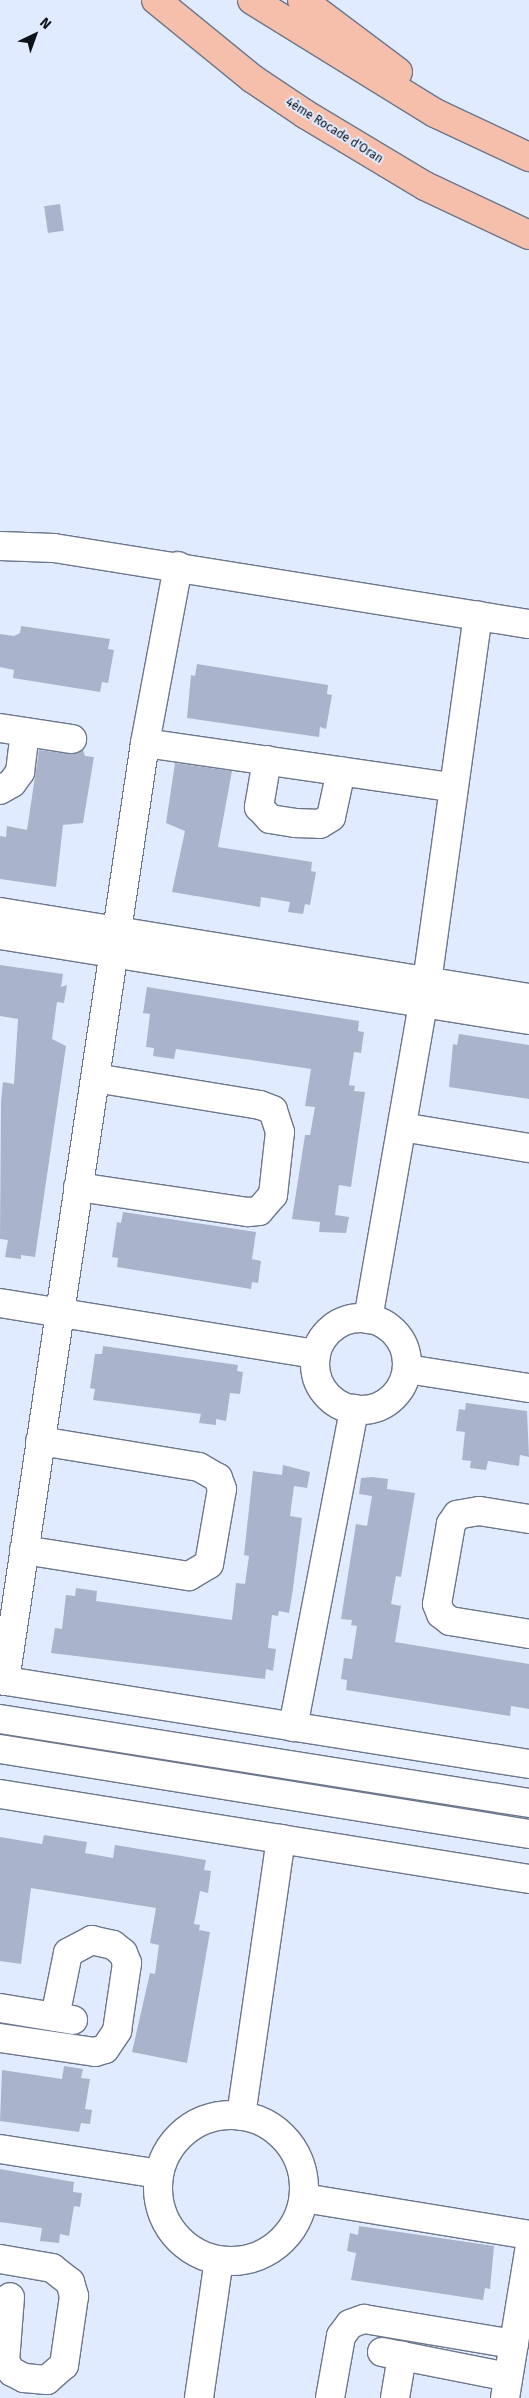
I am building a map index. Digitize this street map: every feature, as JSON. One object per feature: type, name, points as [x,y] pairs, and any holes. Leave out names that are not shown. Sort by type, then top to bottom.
[{"type":"highway","name":"4ème Rocade d'Oran","points":[[156,0],[253,78],[305,114],[425,186],[529,235]]},
{"type":"highway","points":[[252,0],[435,113],[529,157]]},
{"type":"highway","points":[[302,0],[408,78],[529,148]]},
{"type":"street","points":[[0,546],[54,548],[178,566],[529,624]]},
{"type":"street","points":[[178,566],[145,743],[117,943],[58,1313],[24,1550],[3,1680],[529,1764]]},
{"type":"street","points":[[368,1319],[425,993],[451,787],[478,616]]},
{"type":"street","points":[[0,790],[12,783],[20,772],[13,730],[72,739]]},
{"type":"street","points":[[145,743],[451,787]]},
{"type":"street","points":[[267,760],[259,808],[270,819],[295,823],[320,824],[332,817],[341,771]]},
{"type":"street","points":[[0,912],[117,943]]},
{"type":"street","points":[[0,935],[117,943],[425,993],[529,1020]]},
{"type":"street","points":[[425,993],[529,998]]},
{"type":"street","points":[[78,1187],[248,1212],[259,1211],[273,1195],[280,1132],[273,1110],[260,1105],[95,1078]]},
{"type":"street","points":[[402,1127],[529,1148]]},
{"type":"street","points":[[0,1303],[316,1354]]},
{"type":"street","points":[[368,1319],[390,1328],[400,1339],[407,1369],[395,1396],[383,1404],[354,1409],[328,1396],[315,1369],[316,1354],[332,1328],[345,1320],[368,1319]]},
{"type":"street","points":[[407,1369],[529,1388]]},
{"type":"street","points":[[293,1727],[354,1409]]},
{"type":"street","points":[[24,1550],[189,1576],[209,1564],[222,1489],[218,1478],[198,1467],[40,1442]]},
{"type":"street","points":[[529,1519],[479,1511],[457,1515],[451,1524],[437,1604],[441,1614],[450,1621],[529,1634]]},
{"type":"street","points":[[0,1719],[529,1803]]},
{"type":"street","points":[[0,1749],[529,1834]]},
{"type":"street","points":[[0,1794],[529,1879]]},
{"type":"street","points":[[241,2116],[281,1839]]},
{"type":"street","points":[[0,2008],[64,2019],[68,1953],[92,1940],[113,1945],[123,1953],[127,1963],[117,2031],[105,2049],[95,2052],[0,2038]]},
{"type":"street","points":[[241,2116],[255,2118],[277,2130],[294,2150],[303,2173],[304,2198],[297,2220],[284,2239],[265,2253],[243,2260],[220,2260],[197,2252],[170,2226],[158,2197],[159,2174],[167,2151],[183,2131],[205,2119],[241,2116]]},
{"type":"street","points":[[0,2149],[159,2174]]},
{"type":"street","points":[[304,2198],[529,2235]]},
{"type":"street","points":[[395,2398],[392,2354],[507,2388],[529,2251]]},
{"type":"street","points":[[0,2259],[52,2268],[70,2282],[74,2296],[64,2365],[47,2380],[24,2378],[12,2372],[5,2362],[12,2297]]},
{"type":"street","points":[[199,2398],[220,2260]]},
{"type":"street","points":[[330,2398],[341,2336],[350,2324],[364,2319],[514,2344]]},
{"type":"building","points":[[60,204],[64,231],[48,233],[44,206]]},
{"type":"building","points":[[21,626],[110,639],[108,649],[114,650],[108,683],[102,682],[100,692],[13,678],[14,670],[0,667],[0,634],[14,636],[20,633]]},
{"type":"building","points":[[197,664],[328,685],[327,694],[332,695],[326,729],[320,727],[319,737],[187,718],[191,675],[195,676]]},
{"type":"building","points":[[39,750],[70,754],[83,750],[85,756],[94,757],[83,823],[63,825],[56,887],[0,879],[0,836],[6,837],[7,826],[27,830]]},
{"type":"building","points":[[175,763],[232,771],[218,847],[312,862],[311,871],[316,872],[310,905],[305,904],[303,914],[288,912],[290,902],[261,897],[260,907],[172,892],[185,831],[166,823]]},
{"type":"building","points":[[0,965],[63,974],[61,987],[67,985],[64,1003],[57,1002],[52,1039],[66,1046],[35,1257],[21,1255],[21,1259],[5,1257],[8,1240],[0,1239],[1,1102],[3,1082],[14,1084],[18,1019],[0,1016]]},
{"type":"building","points":[[147,987],[359,1021],[358,1031],[364,1032],[361,1053],[354,1052],[349,1085],[355,1086],[354,1091],[365,1092],[351,1187],[339,1185],[335,1215],[349,1217],[346,1233],[319,1232],[320,1222],[292,1219],[305,1135],[310,1135],[315,1107],[305,1106],[311,1069],[176,1049],[174,1059],[153,1056],[154,1048],[146,1047],[150,1014],[143,1013]]},
{"type":"building","points":[[459,1034],[529,1045],[529,1099],[449,1087],[453,1044],[457,1045]]},
{"type":"building","points":[[123,1212],[256,1232],[252,1259],[261,1261],[258,1283],[252,1282],[251,1289],[117,1267],[118,1258],[112,1257],[117,1222],[121,1223]]},
{"type":"building","points":[[103,1346],[238,1365],[237,1371],[243,1372],[240,1394],[230,1393],[226,1421],[216,1419],[216,1425],[199,1423],[201,1414],[93,1400],[95,1389],[90,1388],[95,1354],[102,1354]]},
{"type":"building","points":[[466,1403],[527,1411],[529,1457],[520,1455],[519,1466],[488,1461],[486,1470],[470,1468],[471,1461],[462,1460],[465,1432],[456,1431],[459,1409],[465,1410]]},
{"type":"building","points":[[283,1465],[310,1472],[307,1488],[294,1486],[290,1516],[302,1518],[293,1589],[289,1613],[279,1611],[278,1616],[272,1615],[268,1648],[276,1649],[273,1671],[266,1669],[265,1679],[51,1653],[55,1628],[62,1629],[66,1595],[75,1596],[76,1588],[97,1591],[96,1601],[232,1620],[236,1583],[245,1584],[249,1556],[244,1555],[253,1471],[282,1475]]},
{"type":"building","points":[[361,1478],[388,1479],[387,1489],[415,1493],[401,1577],[396,1576],[391,1604],[401,1606],[395,1642],[529,1664],[529,1709],[511,1706],[510,1716],[346,1690],[347,1680],[341,1679],[344,1658],[352,1659],[357,1626],[351,1625],[352,1620],[341,1619],[356,1524],[367,1526],[372,1496],[359,1494]]},
{"type":"building","points":[[44,1835],[87,1842],[85,1853],[113,1858],[115,1845],[206,1860],[204,1870],[211,1871],[208,1893],[200,1891],[194,1924],[200,1925],[199,1930],[210,1932],[187,2063],[132,2052],[150,1973],[155,1974],[159,1945],[150,1943],[156,1908],[31,1888],[21,1964],[0,1961],[0,1837],[42,1844]]},
{"type":"building","points":[[64,2066],[83,2069],[81,2078],[90,2079],[85,2109],[92,2110],[90,2124],[81,2123],[79,2132],[0,2121],[2,2070],[62,2079]]},
{"type":"building","points":[[0,2169],[74,2182],[73,2192],[82,2193],[80,2207],[74,2206],[69,2236],[60,2234],[59,2243],[40,2241],[42,2228],[0,2222]]},
{"type":"building","points":[[359,2226],[494,2246],[490,2289],[485,2288],[483,2300],[351,2280],[356,2253],[347,2251],[350,2233],[358,2235]]}]
